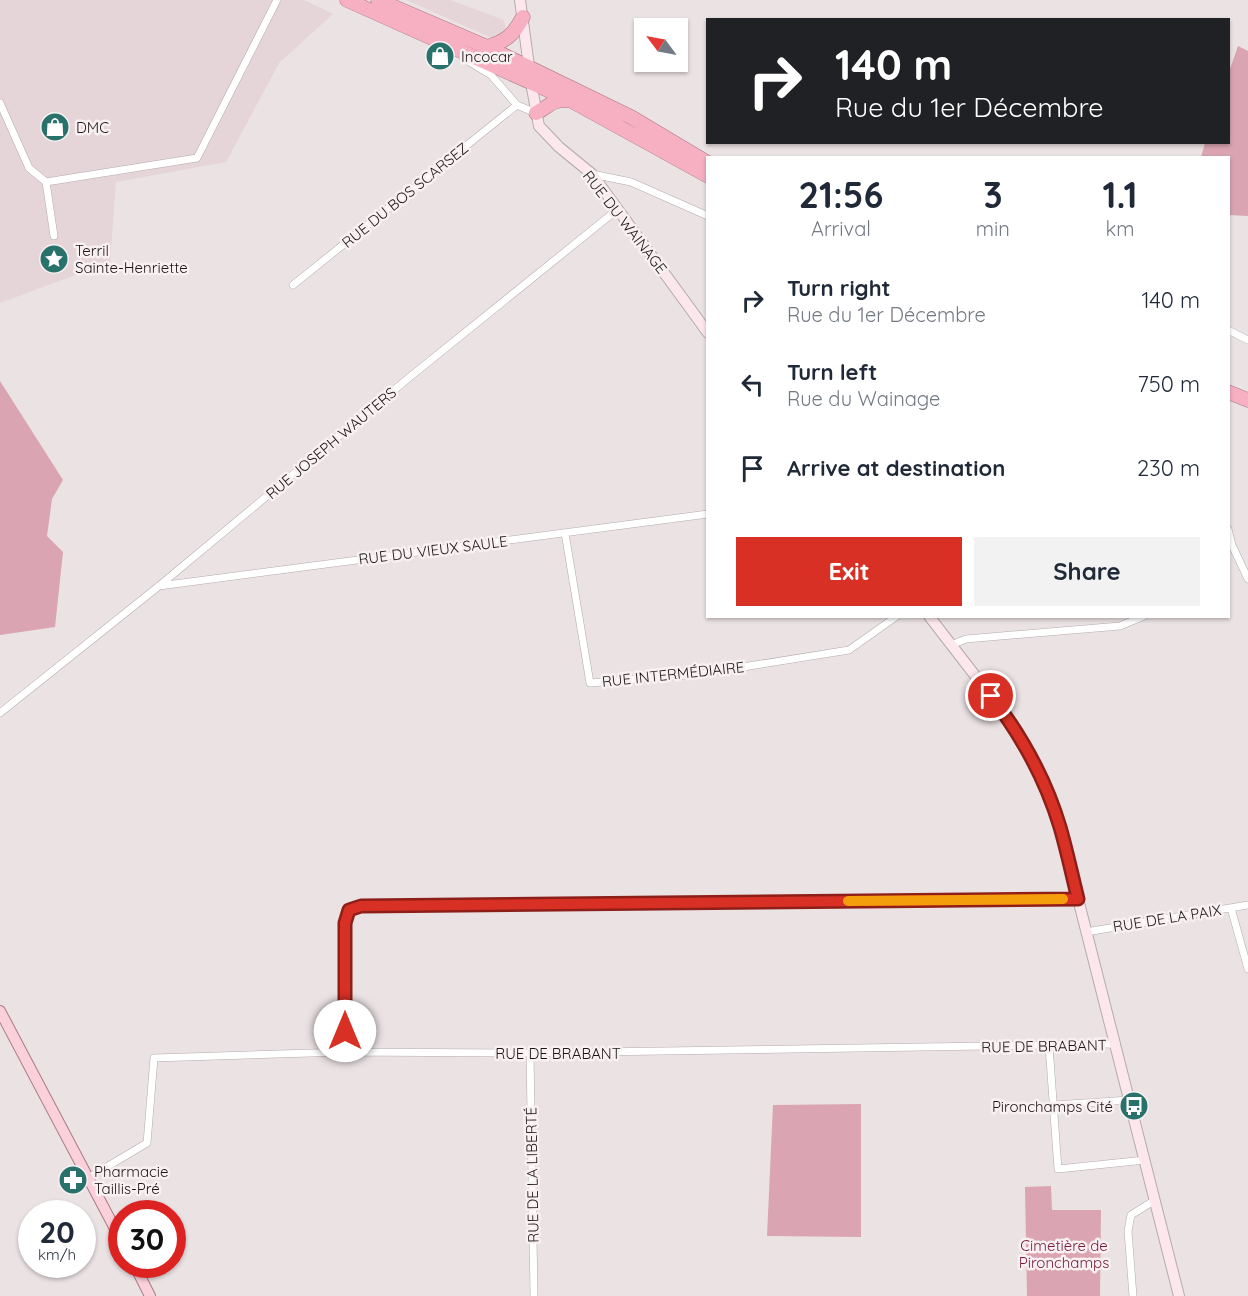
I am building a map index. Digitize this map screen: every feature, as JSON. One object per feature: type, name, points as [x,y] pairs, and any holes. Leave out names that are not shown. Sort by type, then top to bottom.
[{"type":"highway","points":[[347,0],[631,117],[706,163]]},
{"type":"highway","points":[[378,0],[487,47],[570,100],[706,175]]},
{"type":"highway","points":[[487,47],[502,42],[514,32],[523,17]]},
{"type":"highway","points":[[536,113],[551,102],[570,100]]},
{"type":"highway","points":[[1230,393],[1248,400]]},
{"type":"highway","points":[[1230,402],[1248,409]]},
{"type":"main road","points":[[0,1011],[108,1216]]},
{"type":"main road","points":[[141,1278],[150,1296]]},
{"type":"street","points":[[46,182],[197,158],[277,0]]},
{"type":"street","name":"RUE DU WAINAGE","points":[[520,0],[539,126],[559,147],[592,174],[706,330]]},
{"type":"street","points":[[463,58],[491,75],[517,105],[536,113]]},
{"type":"street","points":[[0,103],[28,168],[46,182],[54,236]]},
{"type":"street","name":"RUE DU BOS SCARSEZ","points":[[293,285],[517,105]]},
{"type":"street","points":[[592,174],[631,182],[706,215]]},
{"type":"street","name":"RUE JOSEPH WAUTERS","points":[[0,713],[159,586],[411,376],[618,209]]},
{"type":"street","points":[[1230,331],[1248,340]]},
{"type":"street","name":"RUE DU VIEUX SAULE","points":[[159,586],[706,514]]},
{"type":"street","name":"RUE INTERMÉDIAIRE","points":[[565,533],[590,683],[699,674],[849,650],[894,618]]},
{"type":"street","points":[[1232,552],[1248,579]]},
{"type":"street","points":[[931,618],[1005,713],[1036,766],[1059,824],[1179,1296]]},
{"type":"street","points":[[951,645],[966,639],[1120,626],[1139,618]]},
{"type":"street","points":[[345,1052],[345,923],[349,910],[361,906],[1078,899]]},
{"type":"street","name":"RUE DE LA PAIX","points":[[1086,932],[1248,905]]},
{"type":"street","points":[[1231,908],[1248,969]]},
{"type":"street","name":"RUE DE BRABANT","points":[[88,1178],[147,1143],[154,1058],[345,1052],[530,1053],[1116,1044]]},
{"type":"street","points":[[1049,1046],[1058,1169],[1145,1160]]},
{"type":"street","name":"RUE DE LA LIBERTÉ","points":[[530,1053],[534,1296]]},
{"type":"street","points":[[1053,1105],[1130,1100]]},
{"type":"street","points":[[1133,1296],[1128,1231],[1131,1215],[1155,1200]]},
{"type":"shaded area","points":[[0,0],[304,0],[333,14],[279,63],[226,162],[116,182],[110,262],[0,303]]},
{"type":"shaded area","points":[[406,0],[450,0],[504,20],[508,45]]},
{"type":"green space","points":[[1238,46],[1248,51],[1248,216],[1230,215],[1230,156],[1201,156],[1205,144],[1230,144],[1230,69]]},
{"type":"green space","points":[[0,381],[63,480],[52,499],[47,536],[63,552],[55,627],[0,635]]},
{"type":"green space","points":[[861,1104],[861,1237],[767,1236],[773,1105]]},
{"type":"green space","name":"Cimetière de Pironchamps","points":[[1051,1186],[1052,1210],[1101,1210],[1100,1296],[1027,1296],[1025,1187]]},
{"type":"slow traffic","points":[[848,901],[1063,899]]},
{"type":"place","name":"Incocar","points":[[440,56]]},
{"type":"place","name":"DMC","points":[[55,127]]},
{"type":"place","name":"Terril Sainte-Henriette","points":[[54,259]]},
{"type":"place","name":"Pironchamps Cité","points":[[1134,1106]]},
{"type":"place","name":"Pharmacie Taillis-Pré","points":[[73,1180]]},
{"type":"route","points":[[345,1031],[345,923],[349,910],[361,906],[1078,899],[1059,824],[1036,766],[1005,713],[991,696]]}]
